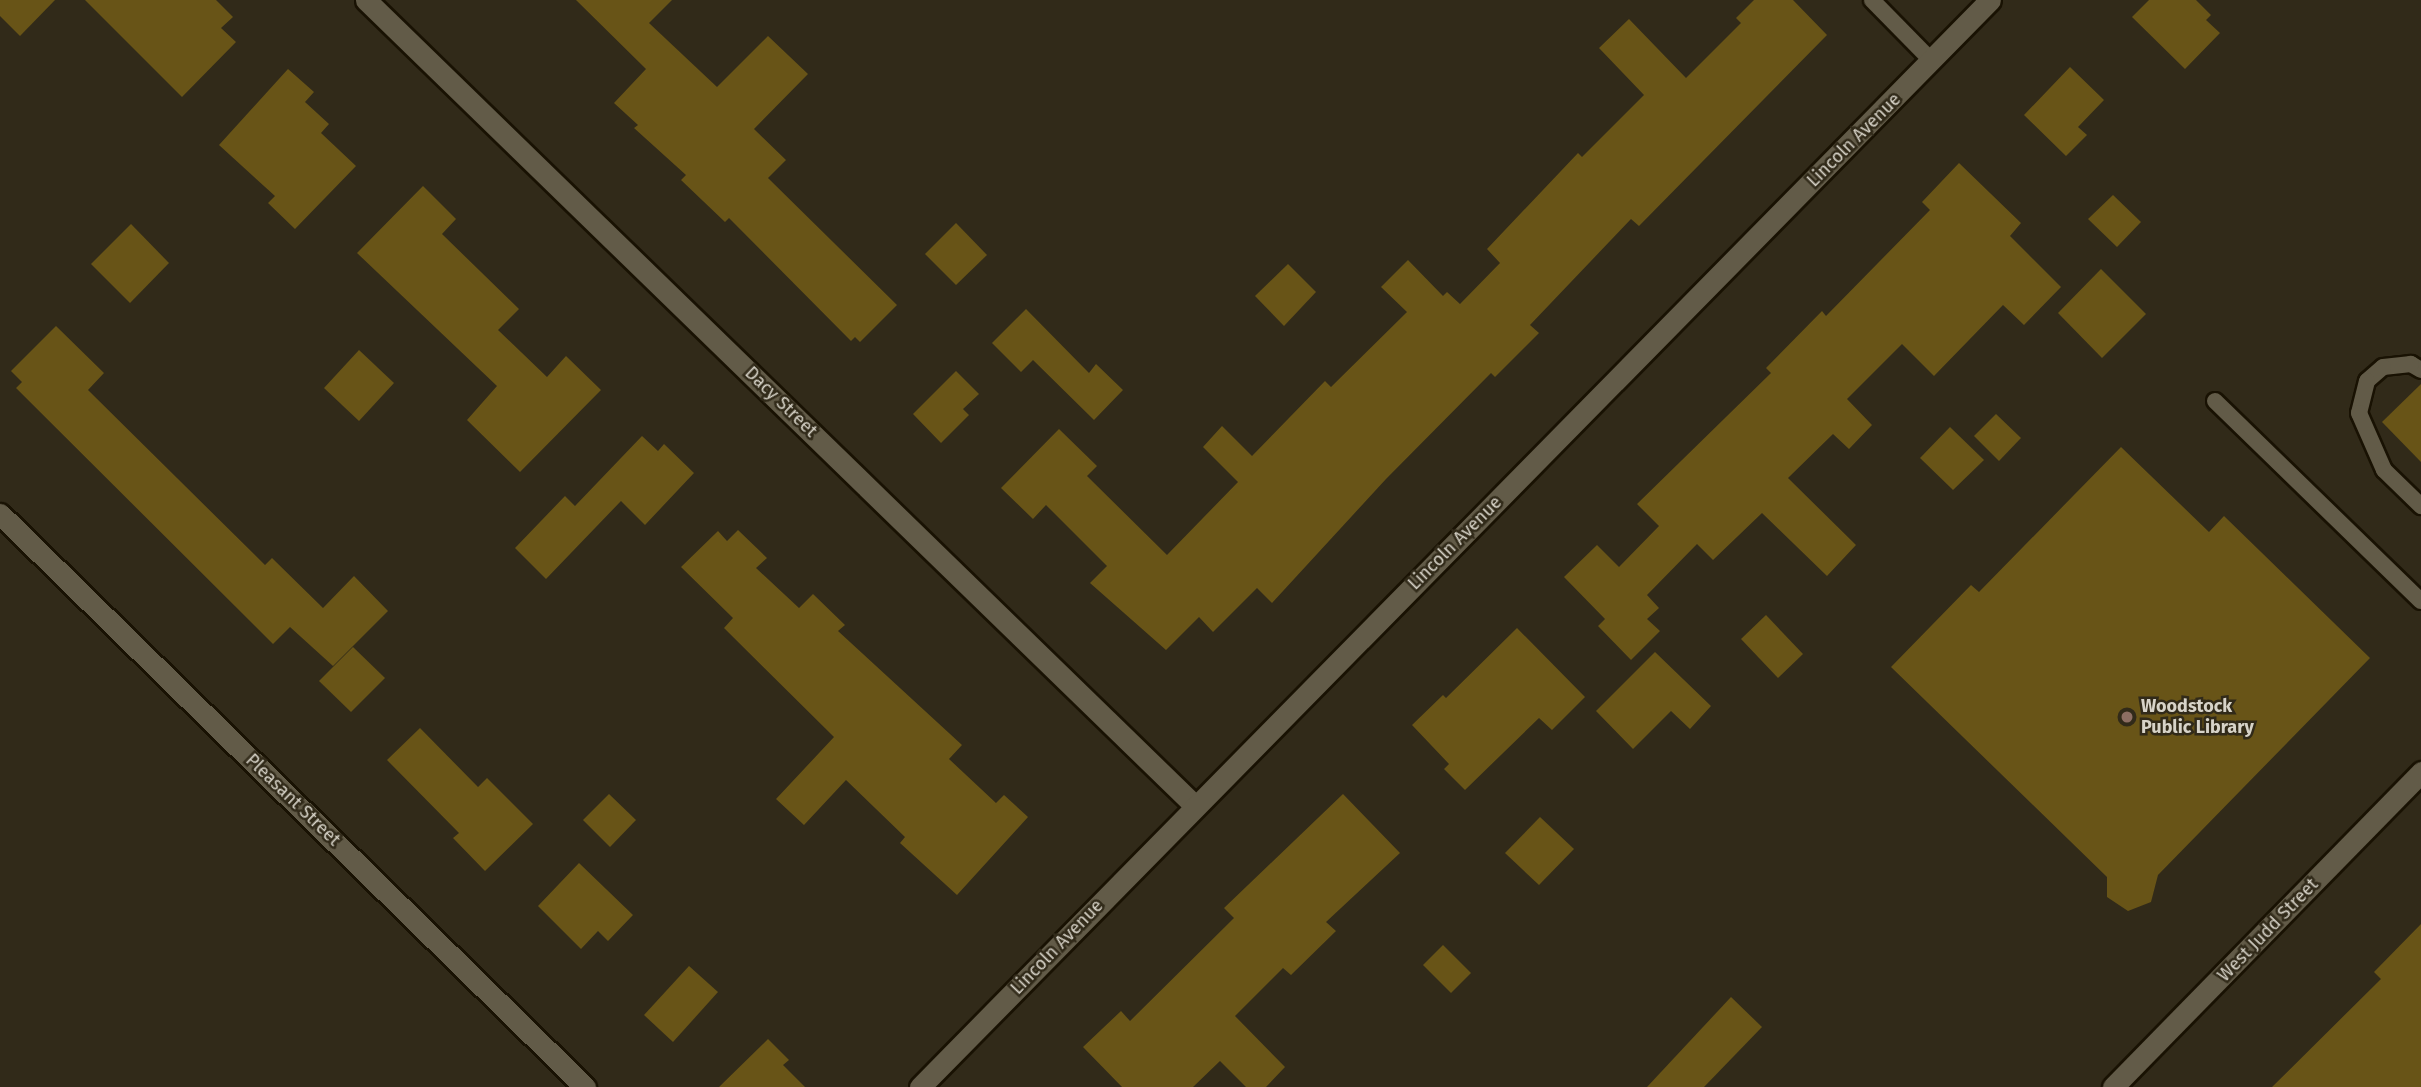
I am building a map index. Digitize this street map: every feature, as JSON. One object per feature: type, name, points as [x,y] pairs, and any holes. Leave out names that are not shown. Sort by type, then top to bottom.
[{"type":"street","name":"Dacy Street","points":[[366,0],[1195,806]]},
{"type":"street","name":"Lincoln Avenue","points":[[920,1087],[1990,0]]},
{"type":"street","name":"Pleasant Street","points":[[0,513],[585,1087]]},
{"type":"street","name":"West Judd Street","points":[[2113,1087],[2421,772]]},
{"type":"lane","points":[[1872,0],[1932,61]]},
{"type":"lane","points":[[2421,370],[2411,364],[2383,368],[2367,381],[2359,414],[2384,470],[2421,506]]},
{"type":"lane","points":[[2216,401],[2421,601]]},
{"type":"building","points":[[0,0],[55,0],[20,36],[0,16]]},
{"type":"building","points":[[85,0],[216,0],[233,17],[221,28],[236,42],[182,97]]},
{"type":"building","points":[[576,0],[672,0],[649,23],[717,87],[768,36],[808,74],[754,129],[786,160],[768,178],[897,305],[860,342],[855,337],[851,341],[729,218],[725,222],[681,180],[686,175],[634,128],[638,125],[614,103],[646,69]]},
{"type":"building","points":[[1754,0],[1793,0],[1827,35],[1639,226],[1631,219],[1530,325],[1539,333],[1495,377],[1491,373],[1386,479],[1272,603],[1257,588],[1213,632],[1199,617],[1166,650],[1090,583],[1107,566],[1046,505],[1033,519],[1001,488],[1059,429],[1097,466],[1087,476],[1167,555],[1238,482],[1203,447],[1222,426],[1252,456],[1325,381],[1331,387],[1407,312],[1381,287],[1408,260],[1443,296],[1447,292],[1460,304],[1500,263],[1487,249],[1578,153],[1582,157],[1644,95],[1599,48],[1629,19],[1686,78],[1741,23],[1736,18]]},
{"type":"building","points":[[2149,0],[2196,0],[2211,15],[2206,20],[2220,33],[2185,69],[2132,17]]},
{"type":"building","points":[[2070,67],[2104,100],[2078,127],[2087,135],[2066,156],[2024,115]]},
{"type":"building","points":[[288,69],[314,92],[305,102],[329,124],[321,133],[356,166],[295,229],[268,203],[275,196],[219,145]]},
{"type":"building","points":[[1959,163],[2021,223],[2010,236],[2061,287],[2024,325],[2003,305],[1934,376],[1902,344],[1847,399],[1872,425],[1849,449],[1833,434],[1788,478],[1856,545],[1827,576],[1762,513],[1713,560],[1697,544],[1647,595],[1659,608],[1647,619],[1660,631],[1631,660],[1598,626],[1605,619],[1564,577],[1597,545],[1619,567],[1659,526],[1637,504],[1771,373],[1766,368],[1822,311],[1826,316],[1930,210],[1922,202]]},
{"type":"building","points":[[423,186],[456,219],[442,234],[519,309],[498,330],[547,377],[566,356],[601,390],[520,472],[467,420],[497,386],[357,253]]},
{"type":"building","points":[[2113,195],[2141,222],[2117,247],[2088,219]]},
{"type":"building","points":[[956,223],[987,255],[956,285],[925,254]]},
{"type":"building","points":[[131,224],[169,263],[130,303],[91,264]]},
{"type":"building","points":[[1288,264],[1316,292],[1284,326],[1255,296]]},
{"type":"building","points":[[2101,269],[2146,314],[2102,358],[2058,313]]},
{"type":"building","points":[[1026,309],[1089,373],[1096,364],[1123,390],[1094,420],[1033,360],[1021,372],[992,343]]},
{"type":"building","points":[[56,326],[104,373],[88,390],[265,565],[272,558],[323,608],[354,576],[388,611],[333,666],[290,627],[273,644],[16,388],[22,382],[11,371]]},
{"type":"building","points":[[359,350],[394,383],[359,421],[324,388]]},
{"type":"building","points":[[956,371],[979,394],[963,409],[969,415],[941,443],[913,414]]},
{"type":"building","points":[[2421,384],[2421,462],[2382,422]]},
{"type":"building","points":[[1996,414],[2021,438],[1999,461],[1974,436]]},
{"type":"building","points":[[1950,427],[1984,460],[1953,490],[1920,458]]},
{"type":"building","points":[[642,436],[658,451],[664,444],[694,473],[645,525],[621,501],[546,579],[515,548],[565,496],[575,506]]},
{"type":"building","name":"Woodstock Public Library","points":[[2121,447],[2209,532],[2224,516],[2370,658],[2158,875],[2151,902],[2128,911],[2107,897],[2107,877],[1891,667],[1971,585],[1979,592]]},
{"type":"building","points":[[738,530],[767,558],[756,568],[799,608],[813,594],[845,625],[838,631],[962,745],[949,759],[996,803],[1004,795],[1028,817],[957,895],[900,843],[905,837],[846,780],[804,825],[776,799],[834,737],[724,628],[733,618],[681,567],[718,531],[727,541]]},
{"type":"building","points":[[1766,615],[1803,654],[1778,678],[1741,639]]},
{"type":"building","points":[[1517,628],[1585,697],[1552,730],[1539,718],[1465,790],[1444,769],[1449,764],[1412,725],[1443,695],[1446,698]]},
{"type":"building","points":[[353,647],[385,678],[351,712],[319,681]]},
{"type":"building","points":[[1655,652],[1711,706],[1690,729],[1671,711],[1633,749],[1596,711]]},
{"type":"building","points":[[420,728],[478,787],[487,778],[533,824],[485,871],[453,838],[459,833],[387,760]]},
{"type":"building","points":[[609,794],[636,820],[610,847],[583,820]]},
{"type":"building","points":[[1343,794],[1400,853],[1326,922],[1336,931],[1291,975],[1283,968],[1235,1016],[1285,1067],[1266,1087],[1246,1087],[1220,1061],[1193,1087],[1122,1087],[1083,1047],[1121,1011],[1130,1021],[1234,918],[1224,908]]},
{"type":"building","points":[[1540,817],[1574,849],[1539,885],[1505,853]]},
{"type":"building","points":[[579,863],[633,915],[608,941],[598,931],[581,949],[538,906]]},
{"type":"building","points":[[2421,924],[2421,1087],[2272,1087],[2381,979],[2374,972]]},
{"type":"building","points":[[1443,945],[1471,973],[1451,993],[1423,965]]},
{"type":"building","points":[[689,966],[718,992],[673,1042],[644,1015]]},
{"type":"building","points":[[1731,997],[1762,1027],[1704,1087],[1647,1087]]},
{"type":"building","points":[[768,1039],[789,1060],[783,1065],[805,1087],[719,1087]]},
{"type":"place","name":"Woodstock Public Library","points":[[2127,717]]}]
